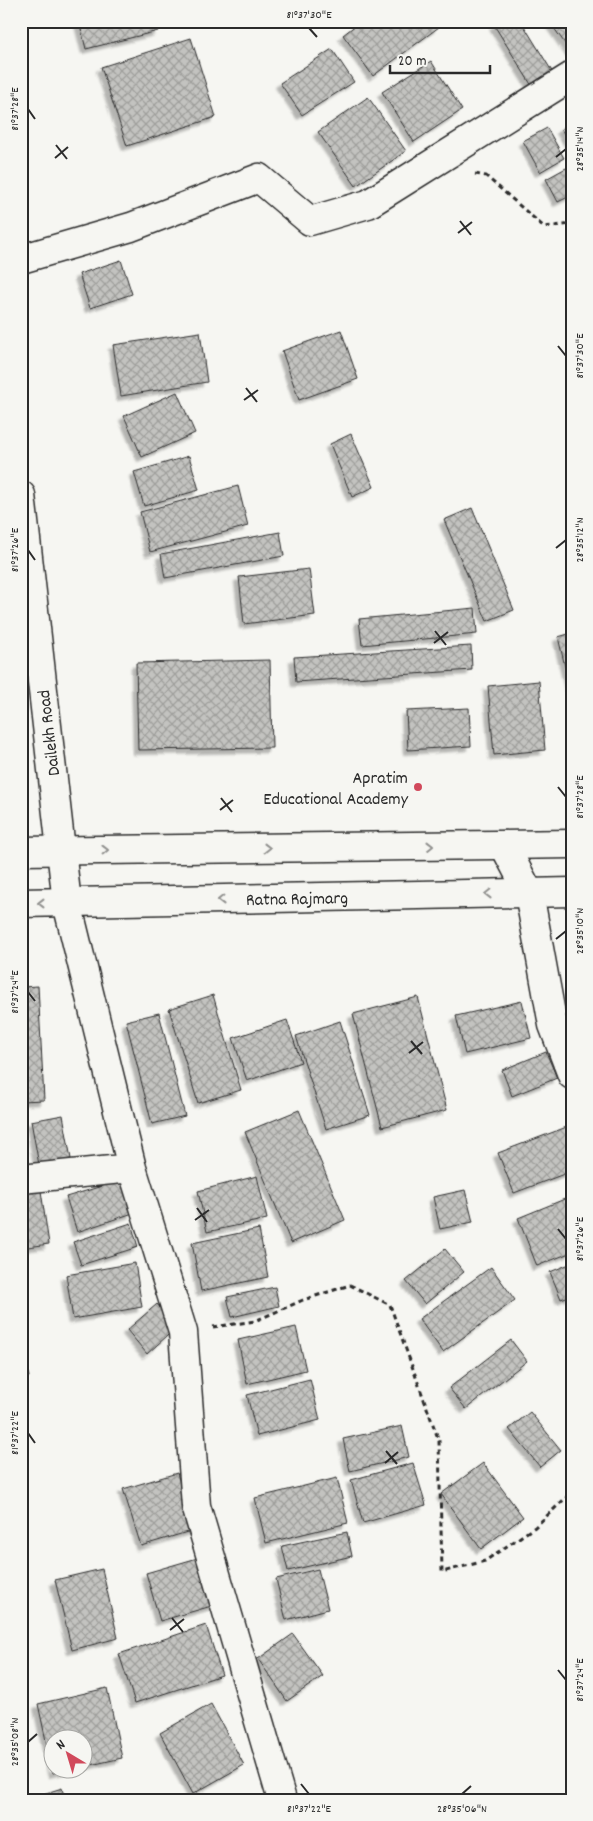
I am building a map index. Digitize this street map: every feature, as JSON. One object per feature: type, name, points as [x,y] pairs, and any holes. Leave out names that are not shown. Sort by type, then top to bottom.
[{"type":"street","points":[[21,258],[131,227],[259,178],[310,221],[368,204],[572,76]]},
{"type":"street","name":"Dailekh Road","points":[[21,495],[67,903],[132,1168],[183,1332],[196,1506],[282,1800]]},
{"type":"street","points":[[21,851],[572,844]]},
{"type":"street","points":[[504,845],[530,893],[553,1024],[572,1075]]},
{"type":"street","name":"Ratna Rajmarg","points":[[21,903],[572,892]]},
{"type":"street","points":[[21,1179],[132,1168]]},
{"type":"path","points":[[422,169],[486,176],[544,227],[572,224]]},
{"type":"path","points":[[183,1332],[255,1321],[303,1300],[350,1285],[390,1305],[438,1441],[442,1572],[485,1561],[535,1528],[572,1492]]},
{"type":"building","points":[[79,21],[156,21],[158,31],[86,49]]},
{"type":"building","points":[[361,21],[435,21],[439,27],[373,76],[343,35]]},
{"type":"building","points":[[501,21],[521,21],[553,73],[532,86],[494,25]]},
{"type":"building","points":[[549,21],[572,21],[571,52]]},
{"type":"building","points":[[191,38],[216,117],[127,146],[101,67]]},
{"type":"building","points":[[332,49],[354,82],[302,115],[280,83]]},
{"type":"building","points":[[431,61],[462,110],[414,142],[382,92]]},
{"type":"building","points":[[368,97],[406,151],[356,186],[318,132]]},
{"type":"building","points":[[572,122],[572,146],[561,129]]},
{"type":"building","points":[[547,128],[564,158],[540,172],[523,141]]},
{"type":"building","points":[[566,168],[572,178],[572,195],[558,202],[546,179]]},
{"type":"building","points":[[121,260],[132,294],[90,308],[79,274]]},
{"type":"building","points":[[341,330],[358,379],[299,400],[282,351]]},
{"type":"building","points":[[200,332],[207,382],[121,396],[113,345]]},
{"type":"building","points":[[177,392],[195,433],[142,457],[124,416]]},
{"type":"building","points":[[351,434],[374,487],[352,497],[330,444]]},
{"type":"building","points":[[189,456],[199,490],[144,506],[134,472]]},
{"type":"building","points":[[238,486],[248,526],[150,552],[140,512]]},
{"type":"building","points":[[472,508],[514,610],[487,621],[444,520]]},
{"type":"building","points":[[280,532],[284,556],[165,578],[161,554]]},
{"type":"building","points":[[309,569],[315,615],[244,624],[239,577]]},
{"type":"building","points":[[475,608],[477,634],[362,645],[359,619]]},
{"type":"building","points":[[572,633],[572,696],[558,637]]},
{"type":"building","points":[[471,646],[472,670],[296,682],[294,657]]},
{"type":"building","points":[[270,660],[272,748],[138,750],[136,663]]},
{"type":"building","points":[[539,681],[545,750],[494,755],[488,686]]},
{"type":"building","points":[[469,708],[471,746],[408,750],[406,711]]},
{"type":"building","points":[[38,986],[44,1100],[21,1101],[21,987]]},
{"type":"building","points":[[213,995],[241,1090],[198,1103],[169,1009]]},
{"type":"building","points":[[418,997],[447,1110],[382,1127],[353,1014]]},
{"type":"building","points":[[522,1001],[531,1038],[465,1054],[456,1016]]},
{"type":"building","points":[[159,1013],[185,1116],[152,1124],[126,1021]]},
{"type":"building","points":[[287,1020],[301,1062],[247,1081],[233,1038]]},
{"type":"building","points":[[340,1021],[370,1115],[326,1129],[296,1036]]},
{"type":"building","points":[[546,1052],[557,1078],[512,1096],[502,1070]]},
{"type":"building","points":[[299,1110],[345,1220],[291,1243],[245,1132]]},
{"type":"building","points":[[63,1115],[71,1159],[39,1165],[31,1121]]},
{"type":"building","points":[[572,1125],[572,1171],[514,1193],[498,1153]]},
{"type":"building","points":[[257,1176],[267,1219],[207,1232],[198,1191]]},
{"type":"building","points":[[122,1180],[133,1213],[77,1232],[66,1197]]},
{"type":"building","points":[[465,1190],[473,1222],[440,1229],[433,1197]]},
{"type":"building","points":[[41,1191],[49,1244],[21,1248],[21,1194]]},
{"type":"building","points":[[572,1196],[572,1252],[537,1266],[518,1218]]},
{"type":"building","points":[[131,1223],[138,1247],[81,1265],[73,1242]]},
{"type":"building","points":[[259,1229],[268,1277],[201,1291],[192,1243]]},
{"type":"building","points":[[445,1249],[464,1272],[425,1304],[406,1281]]},
{"type":"building","points":[[135,1263],[142,1307],[73,1319],[66,1275]]},
{"type":"building","points":[[572,1263],[572,1295],[561,1299],[550,1272]]},
{"type":"building","points":[[491,1267],[515,1300],[443,1352],[419,1319]]},
{"type":"building","points":[[275,1287],[279,1306],[232,1317],[227,1297]]},
{"type":"building","points":[[157,1304],[177,1327],[147,1354],[127,1330]]},
{"type":"building","points":[[296,1327],[306,1370],[247,1384],[238,1340]]},
{"type":"building","points":[[21,1337],[29,1377],[21,1378]]},
{"type":"building","points":[[511,1340],[527,1361],[466,1409],[449,1388]]},
{"type":"building","points":[[310,1379],[320,1420],[257,1436],[247,1395]]},
{"type":"building","points":[[530,1412],[561,1450],[540,1467],[509,1429]]},
{"type":"building","points":[[402,1426],[409,1457],[350,1471],[343,1439]]},
{"type":"building","points":[[413,1463],[426,1505],[363,1523],[351,1480]]},
{"type":"building","points":[[483,1463],[523,1517],[481,1549],[441,1494]]},
{"type":"building","points":[[177,1473],[194,1530],[141,1546],[123,1489]]},
{"type":"building","points":[[337,1478],[348,1523],[266,1543],[255,1498]]},
{"type":"building","points":[[347,1532],[352,1556],[288,1571],[282,1546]]},
{"type":"building","points":[[201,1557],[215,1605],[160,1621],[146,1573]]},
{"type":"building","points":[[102,1569],[118,1638],[72,1650],[55,1580]]},
{"type":"building","points":[[318,1569],[328,1609],[286,1620],[276,1579]]},
{"type":"building","points":[[206,1625],[222,1675],[135,1703],[119,1654]]},
{"type":"building","points":[[293,1634],[323,1676],[287,1701],[258,1659]]},
{"type":"building","points":[[107,1688],[122,1758],[92,1765],[92,1728],[43,1728],[38,1704]]},
{"type":"building","points":[[211,1704],[244,1765],[193,1794],[160,1733]]},
{"type":"building","points":[[62,1788],[65,1800],[24,1800]]},
{"type":"place","name":"Apratim Educational Academy","points":[[418,787]]}]
